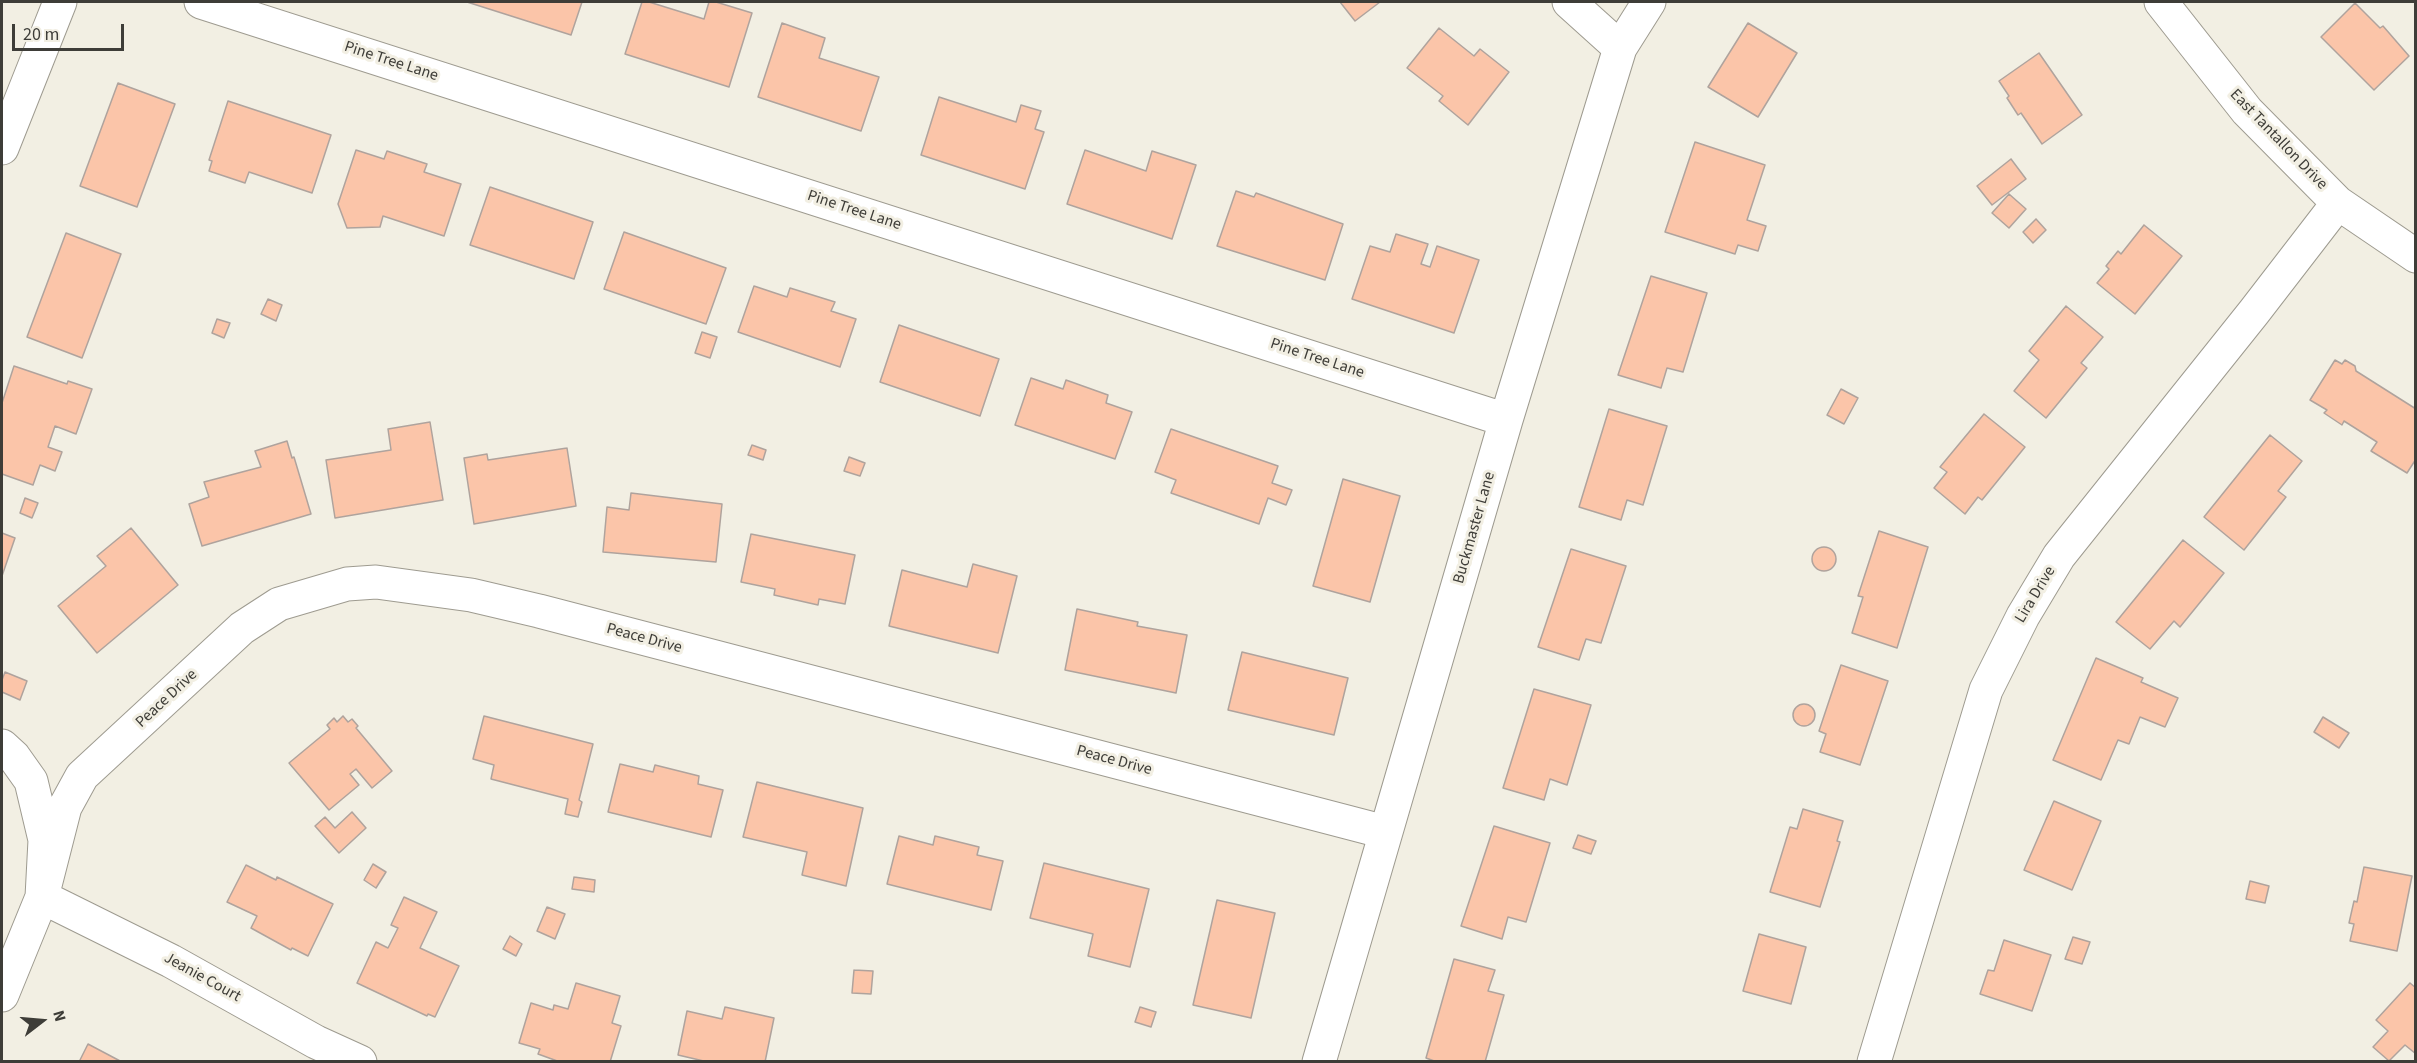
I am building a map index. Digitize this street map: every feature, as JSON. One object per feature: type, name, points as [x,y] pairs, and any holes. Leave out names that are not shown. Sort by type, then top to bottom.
[{"type":"street","points":[[2,148],[60,2]]},
{"type":"street","name":"Pine Tree Lane","points":[[201,2],[1506,420]]},
{"type":"street","points":[[1569,2],[1620,48]]},
{"type":"street","name":"Buckmaster Lane","points":[[1319,1062],[1384,832],[1506,420],[1620,48],[1649,2]]},
{"type":"street","name":"East Tantallon Drive","points":[[2162,2],[2247,111],[2338,202],[2415,256]]},
{"type":"street","name":"Lira Drive","points":[[1874,1062],[1986,690],[2023,615],[2059,556],[2254,312],[2338,202]]},
{"type":"street","name":"Peace Drive","points":[[42,897],[64,807],[82,776],[242,628],[279,604],[347,584],[376,582],[471,595],[539,611],[1384,832]]},
{"type":"street","points":[[2,746],[31,781],[45,840],[42,897],[2,995]]},
{"type":"street","name":"Jeanie Court","points":[[42,897],[171,961],[316,1042],[360,1062]]},
{"type":"building","points":[[467,2],[582,2],[571,35]]},
{"type":"building","points":[[642,2],[649,2],[704,19],[709,2],[752,13],[729,87],[625,54]]},
{"type":"building","points":[[1340,2],[1380,2],[1355,21]]},
{"type":"building","points":[[2355,3],[2380,28],[2383,26],[2409,56],[2374,90],[2321,37]]},
{"type":"building","points":[[782,23],[825,38],[819,58],[879,77],[861,131],[758,97]]},
{"type":"building","points":[[1748,23],[1797,53],[1758,117],[1708,87]]},
{"type":"building","points":[[1439,28],[1474,56],[1480,49],[1509,72],[1468,125],[1439,101],[1443,96],[1407,68]]},
{"type":"building","points":[[2039,53],[2082,115],[2042,144],[2021,113],[2018,115],[1999,81]]},
{"type":"building","points":[[118,83],[175,104],[137,207],[80,186]]},
{"type":"building","points":[[939,97],[1016,122],[1021,105],[1041,111],[1035,129],[1044,132],[1025,189],[921,155]]},
{"type":"building","points":[[228,101],[331,135],[312,193],[249,172],[245,183],[209,171],[212,161],[209,160]]},
{"type":"building","points":[[1695,142],[1765,165],[1747,220],[1766,226],[1758,251],[1738,245],[1735,254],[1665,232]]},
{"type":"building","points":[[356,150],[384,159],[387,151],[427,164],[424,172],[461,184],[444,236],[383,216],[380,227],[347,228],[338,204]]},
{"type":"building","points":[[1085,150],[1146,171],[1152,151],[1196,165],[1172,239],[1067,204]]},
{"type":"building","points":[[2011,159],[2026,179],[1992,205],[1977,186]]},
{"type":"building","points":[[490,187],[593,222],[574,279],[470,245]]},
{"type":"building","points":[[1236,191],[1254,197],[1256,193],[1343,224],[1325,280],[1217,246]]},
{"type":"building","points":[[2009,194],[2026,209],[2009,228],[1992,213]]},
{"type":"building","points":[[2036,219],[2046,230],[2033,243],[2023,232]]},
{"type":"building","points":[[2144,225],[2182,256],[2135,314],[2097,283],[2109,269],[2106,266],[2118,251],[2121,254]]},
{"type":"building","points":[[624,232],[726,268],[706,324],[604,289]]},
{"type":"building","points":[[66,233],[121,254],[82,358],[27,337]]},
{"type":"building","points":[[1396,234],[1428,244],[1421,264],[1430,267],[1437,246],[1479,260],[1454,333],[1352,299],[1370,246],[1390,252]]},
{"type":"building","points":[[1651,276],[1707,293],[1683,372],[1667,368],[1661,388],[1618,375]]},
{"type":"building","points":[[754,286],[787,297],[790,288],[835,302],[831,311],[856,319],[840,367],[738,332]]},
{"type":"building","points":[[268,299],[282,305],[276,321],[261,314]]},
{"type":"building","points":[[2066,306],[2103,337],[2081,363],[2087,368],[2046,418],[2014,391],[2039,360],[2029,351]]},
{"type":"building","points":[[217,319],[230,323],[224,338],[212,333]]},
{"type":"building","points":[[899,325],[999,359],[980,416],[880,382]]},
{"type":"building","points":[[702,332],[717,337],[710,358],[695,353]]},
{"type":"building","points":[[2335,360],[2342,364],[2345,360],[2355,366],[2356,371],[2416,409],[2416,459],[2407,473],[2371,451],[2377,442],[2344,421],[2342,425],[2324,413],[2327,410],[2310,400]]},
{"type":"building","points":[[14,366],[67,384],[68,381],[92,389],[76,434],[55,426],[48,447],[62,452],[55,471],[40,465],[33,485],[2,474],[2,403]]},
{"type":"building","points":[[1031,378],[1063,389],[1066,380],[1108,395],[1106,403],[1132,412],[1115,459],[1015,425]]},
{"type":"building","points":[[1841,389],[1858,398],[1844,424],[1827,415]]},
{"type":"building","points":[[1609,409],[1667,426],[1643,505],[1627,500],[1621,520],[1579,507]]},
{"type":"building","points":[[1984,414],[2025,447],[1982,500],[1978,497],[1965,514],[1934,488],[1947,472],[1940,467]]},
{"type":"building","points":[[430,422],[443,500],[335,518],[326,460],[391,450],[388,429]]},
{"type":"building","points":[[1171,429],[1278,466],[1272,483],[1292,490],[1286,505],[1268,498],[1259,524],[1171,493],[1176,480],[1155,472]]},
{"type":"building","points":[[2270,435],[2302,461],[2278,491],[2286,497],[2244,550],[2204,517]]},
{"type":"building","points":[[287,441],[311,514],[202,546],[189,504],[209,497],[204,482],[261,467],[255,451]]},
{"type":"building","points":[[752,445],[766,450],[763,460],[748,455]]},
{"type":"building","points":[[567,448],[576,506],[474,524],[464,458],[487,454],[488,460]]},
{"type":"building","points":[[849,457],[865,463],[860,476],[844,471]]},
{"type":"building","points":[[1343,479],[1400,496],[1370,602],[1313,586]]},
{"type":"building","points":[[631,493],[722,504],[716,562],[603,552],[607,507],[629,510]]},
{"type":"building","points":[[25,498],[38,503],[32,518],[20,513]]},
{"type":"building","points":[[131,528],[178,585],[97,653],[58,606],[106,566],[97,556]]},
{"type":"building","points":[[1879,531],[1928,547],[1897,648],[1852,633],[1863,597],[1858,596]]},
{"type":"building","points":[[2,533],[15,538],[2,576]]},
{"type":"building","points":[[751,534],[855,555],[845,604],[819,599],[818,605],[774,595],[775,589],[741,582]]},
{"type":"building","points":[[2183,540],[2224,573],[2180,627],[2174,621],[2150,649],[2116,622]]},
{"type":"building","points":[[1824,547],[1832,551],[1836,559],[1832,567],[1824,571],[1816,567],[1812,559],[1816,551]]},
{"type":"building","points":[[1571,549],[1626,566],[1601,643],[1586,639],[1579,660],[1538,647]]},
{"type":"building","points":[[973,564],[1017,576],[998,653],[889,626],[902,570],[967,587]]},
{"type":"building","points":[[1077,609],[1138,622],[1137,626],[1187,635],[1176,693],[1065,670]]},
{"type":"building","points":[[1242,652],[1348,678],[1334,735],[1228,710]]},
{"type":"building","points":[[2096,658],[2143,678],[2141,682],[2178,698],[2165,727],[2140,717],[2129,744],[2118,740],[2101,780],[2053,760]]},
{"type":"building","points":[[1841,665],[1888,681],[1860,765],[1820,752],[1826,734],[1819,731]]},
{"type":"building","points":[[5,672],[27,681],[20,700],[2,692]]},
{"type":"building","points":[[1534,689],[1591,705],[1567,785],[1550,779],[1544,800],[1503,788]]},
{"type":"building","points":[[1804,704],[1812,707],[1815,715],[1812,723],[1804,726],[1796,723],[1793,715],[1796,707]]},
{"type":"building","points":[[343,716],[348,722],[352,719],[358,726],[356,728],[392,771],[372,788],[356,769],[350,774],[359,785],[329,810],[289,763],[330,729],[327,725],[334,718],[337,722]]},
{"type":"building","points":[[484,716],[593,744],[579,800],[582,802],[578,817],[565,814],[568,799],[491,779],[494,765],[473,759]]},
{"type":"building","points":[[2323,717],[2349,733],[2339,748],[2314,732]]},
{"type":"building","points":[[620,764],[653,772],[655,765],[699,776],[698,784],[723,790],[711,837],[608,812]]},
{"type":"building","points":[[757,782],[863,808],[846,886],[802,875],[807,852],[743,837]]},
{"type":"building","points":[[2054,801],[2101,821],[2072,890],[2024,870]]},
{"type":"building","points":[[1803,809],[1843,821],[1837,841],[1840,842],[1820,907],[1770,892],[1790,827],[1797,829]]},
{"type":"building","points":[[352,812],[366,828],[339,853],[315,826],[325,817],[335,828]]},
{"type":"building","points":[[1494,826],[1550,843],[1526,922],[1508,917],[1502,939],[1461,926]]},
{"type":"building","points":[[1578,835],[1596,841],[1591,854],[1573,848]]},
{"type":"building","points":[[899,836],[933,845],[935,836],[979,847],[977,855],[1003,861],[991,910],[887,884]]},
{"type":"building","points":[[1044,863],[1149,889],[1130,967],[1088,956],[1093,934],[1030,918]]},
{"type":"building","points":[[373,864],[386,872],[376,888],[364,880]]},
{"type":"building","points":[[246,865],[333,904],[308,956],[292,948],[291,950],[251,928],[257,916],[227,902]]},
{"type":"building","points":[[2364,867],[2412,876],[2397,951],[2350,941],[2354,924],[2349,923],[2354,901],[2357,902]]},
{"type":"building","points":[[574,877],[595,880],[594,892],[572,889]]},
{"type":"building","points":[[2250,881],[2269,886],[2265,903],[2246,899]]},
{"type":"building","points":[[404,897],[437,912],[420,948],[459,966],[435,1017],[428,1014],[427,1016],[357,983],[376,942],[388,948],[398,928],[391,925]]},
{"type":"building","points":[[1217,900],[1275,913],[1251,1018],[1193,1005]]},
{"type":"building","points":[[547,907],[565,914],[555,939],[537,931]]},
{"type":"building","points":[[1759,934],[1806,947],[1791,1004],[1743,991]]},
{"type":"building","points":[[510,936],[522,944],[516,956],[503,949]]},
{"type":"building","points":[[2073,937],[2090,942],[2082,964],[2065,959]]},
{"type":"building","points":[[2004,940],[2051,955],[2032,1011],[1980,994],[1988,970],[1994,971]]},
{"type":"building","points":[[1454,959],[1495,970],[1488,991],[1504,995],[1485,1062],[1437,1062],[1426,1058]]},
{"type":"building","points":[[854,970],[873,971],[871,994],[852,993]]},
{"type":"building","points":[[576,983],[620,996],[612,1023],[621,1026],[610,1062],[560,1062],[538,1054],[540,1049],[519,1043],[531,1003],[553,1010],[554,1005],[568,1009]]},
{"type":"building","points":[[2410,983],[2416,988],[2416,1054],[2405,1045],[2389,1061],[2373,1047],[2388,1031],[2376,1020]]},
{"type":"building","points":[[725,1007],[774,1018],[765,1062],[708,1062],[678,1055],[687,1011],[722,1019]]},
{"type":"building","points":[[1140,1007],[1156,1012],[1151,1027],[1135,1022]]},
{"type":"building","points":[[88,1044],[122,1062],[79,1062]]}]
